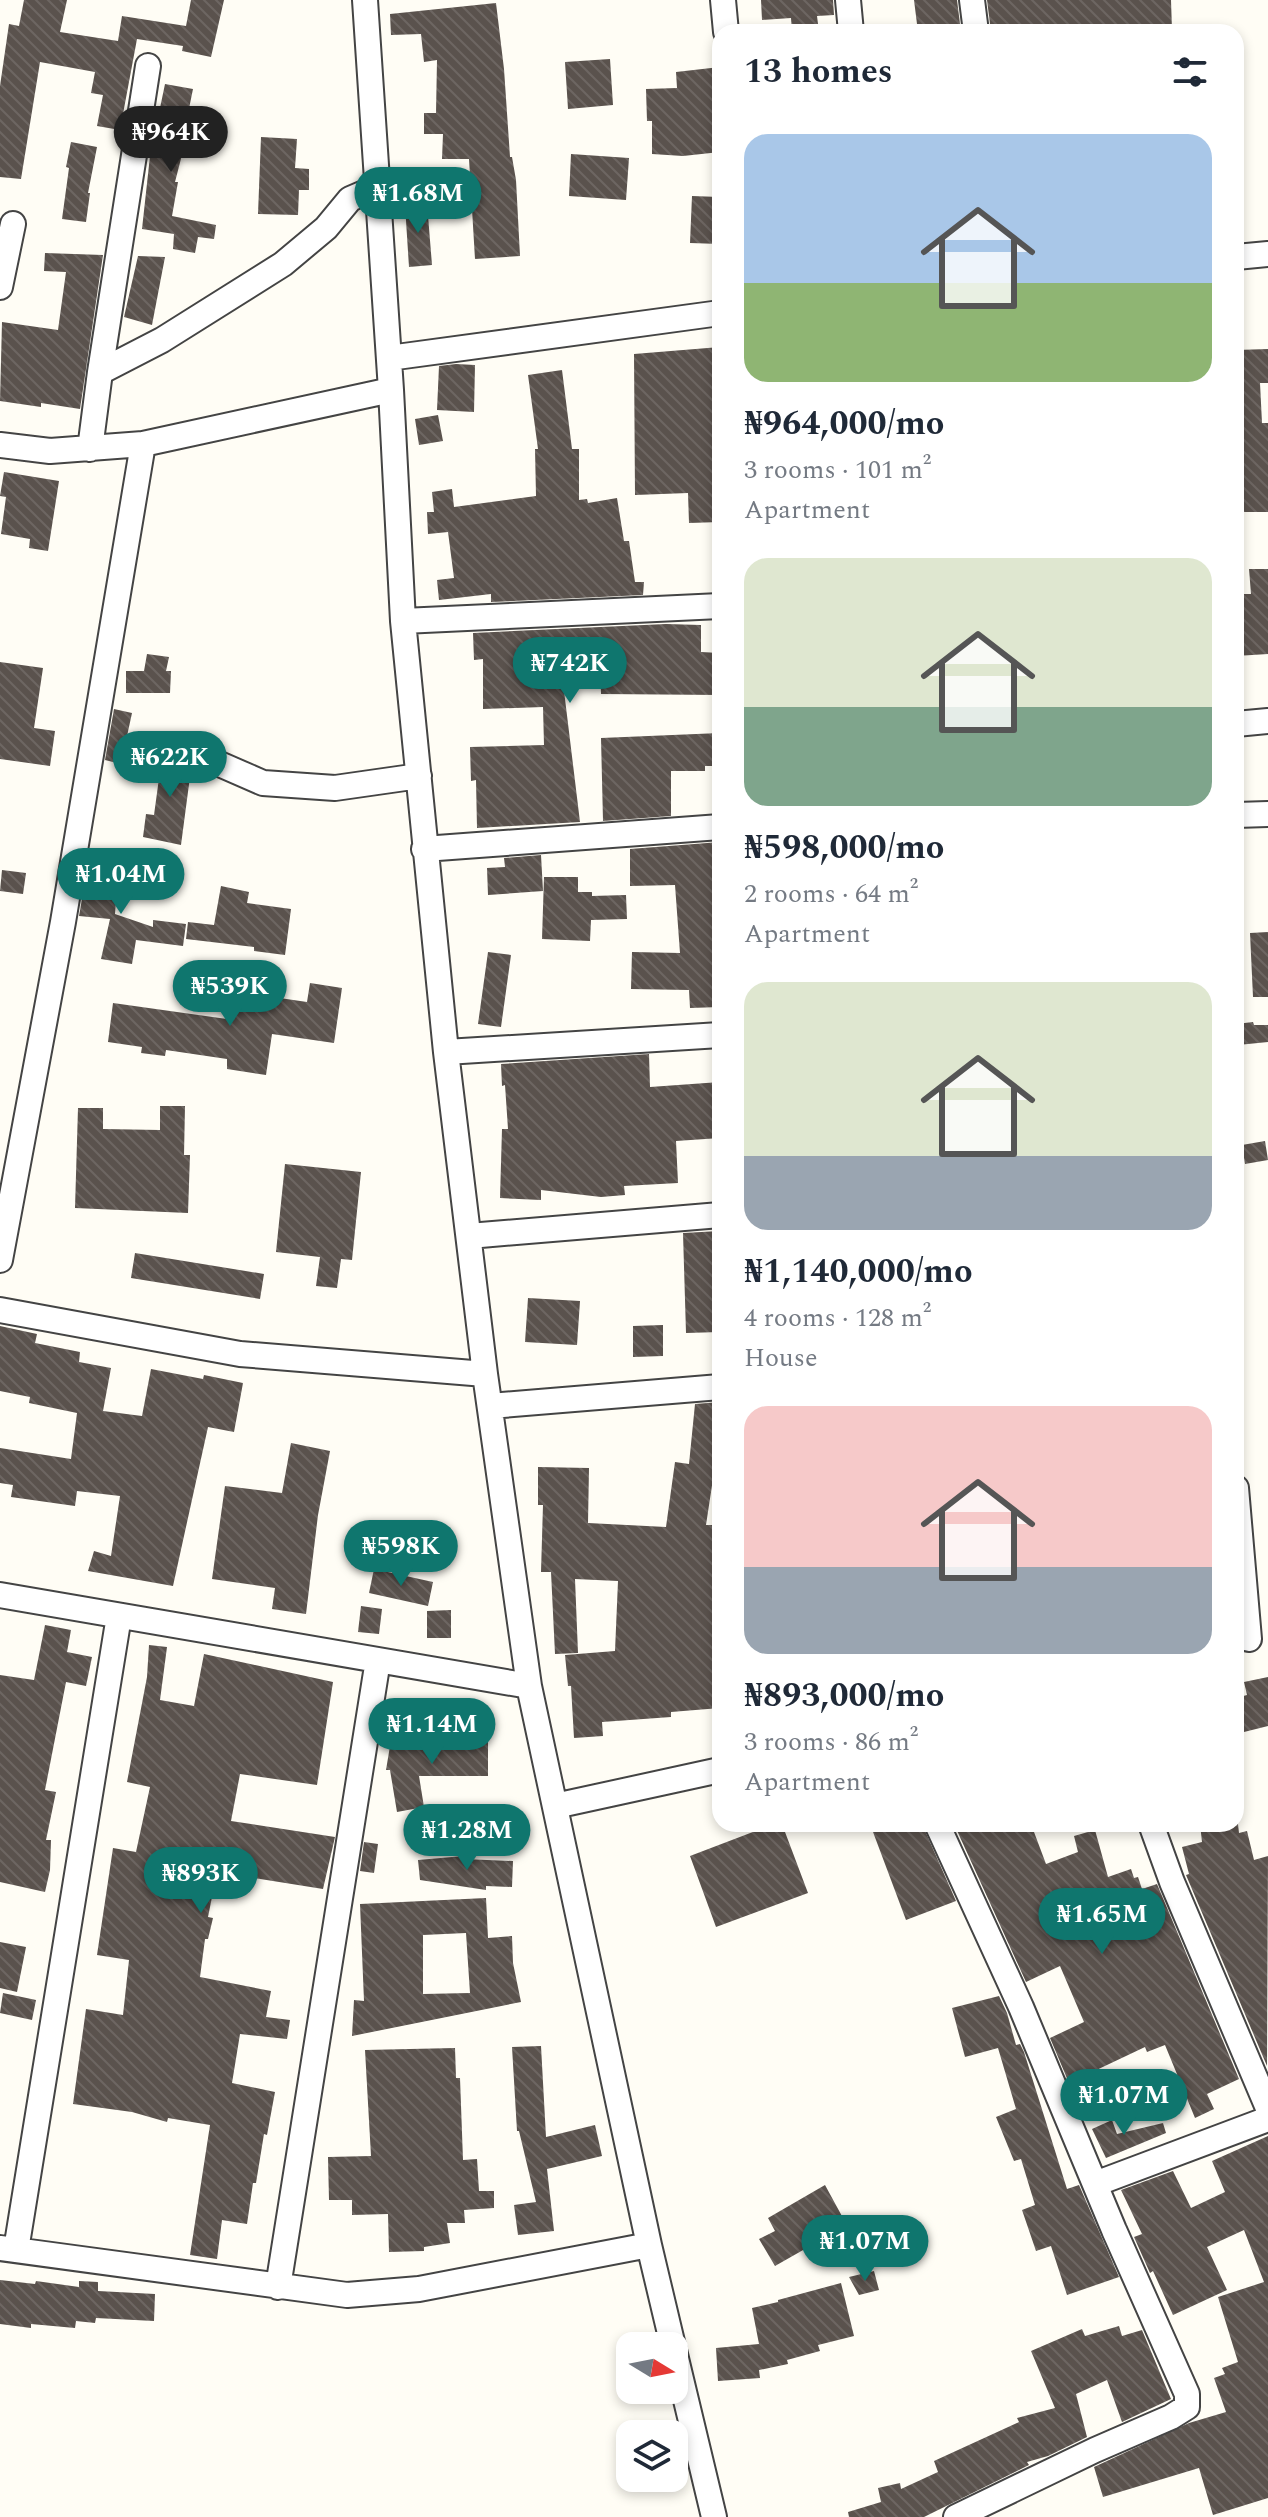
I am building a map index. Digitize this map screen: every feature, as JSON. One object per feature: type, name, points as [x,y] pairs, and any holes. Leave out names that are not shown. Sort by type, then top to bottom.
[{"type":"street","points":[[365,0],[403,621],[446,1052],[485,1374],[529,1686],[670,2332]]},
{"type":"street","points":[[723,0],[725,24]]},
{"type":"street","points":[[848,0],[850,24]]},
{"type":"street","points":[[972,0],[975,24]]},
{"type":"street","points":[[90,449],[148,66]]},
{"type":"street","points":[[100,372],[162,340],[283,264],[326,228],[350,199],[378,187]]},
{"type":"street","points":[[0,287],[13,224]]},
{"type":"street","points":[[1244,256],[1268,254]]},
{"type":"street","points":[[389,358],[712,314]]},
{"type":"street","points":[[0,445],[50,451],[143,444],[391,390]]},
{"type":"street","points":[[0,1260],[63,922],[143,444]]},
{"type":"street","points":[[403,621],[712,606]]},
{"type":"street","points":[[1244,723],[1268,721]]},
{"type":"street","points":[[208,759],[263,783],[335,788],[419,776]]},
{"type":"street","points":[[1244,815],[1268,814]]},
{"type":"street","points":[[424,849],[712,828]]},
{"type":"street","points":[[446,1052],[712,1035]]},
{"type":"street","points":[[469,1236],[712,1216]]},
{"type":"street","points":[[0,1310],[240,1354],[485,1374]]},
{"type":"street","points":[[490,1406],[712,1388]]},
{"type":"street","points":[[1244,1569],[1251,1639]]},
{"type":"street","points":[[0,1595],[529,1686]]},
{"type":"street","points":[[119,1616],[8,2249],[347,2295],[419,2289],[649,2245]]},
{"type":"street","points":[[278,2287],[378,1660]]},
{"type":"street","points":[[555,1806],[712,1772]]},
{"type":"street","points":[[941,1832],[1021,2007],[1187,2394],[1187,2407],[1171,2417],[956,2517]]},
{"type":"street","points":[[1154,1832],[1268,2108]]},
{"type":"street","points":[[1095,2184],[1268,2119]]},
{"type":"street","points":[[687,2404],[714,2517]]},
{"type":"building","points":[[24,0],[67,0],[60,32],[118,41],[122,16],[186,26],[191,0],[224,0],[211,57],[182,51],[183,46],[137,39],[120,130],[97,126],[103,95],[91,93],[95,72],[40,62],[21,179],[0,177],[0,86],[9,24],[19,26]]},
{"type":"building","points":[[761,0],[833,0],[834,15],[817,16],[818,24],[791,24],[791,18],[762,20]]},
{"type":"building","points":[[914,0],[957,0],[960,24],[917,24]]},
{"type":"building","points":[[987,0],[1171,0],[1172,24],[990,24]]},
{"type":"building","points":[[496,3],[510,157],[516,180],[520,256],[475,259],[469,159],[442,159],[443,134],[424,134],[424,113],[436,113],[437,60],[424,62],[421,34],[391,35],[390,14]]},
{"type":"building","points":[[610,59],[613,105],[568,109],[565,62]]},
{"type":"building","points":[[712,68],[712,153],[683,156],[652,154],[652,121],[647,121],[646,89],[677,88],[676,72]]},
{"type":"building","points":[[165,84],[193,89],[182,143],[185,143],[175,182],[178,182],[172,216],[216,225],[214,239],[198,237],[195,253],[173,249],[174,234],[142,229],[150,156]]},
{"type":"building","points":[[261,137],[297,139],[295,168],[309,169],[309,190],[299,190],[298,215],[258,214]]},
{"type":"building","points":[[71,142],[97,147],[86,222],[62,219]]},
{"type":"building","points":[[571,154],[629,158],[626,200],[569,196]]},
{"type":"building","points":[[692,196],[712,197],[712,244],[690,243]]},
{"type":"building","points":[[427,203],[432,265],[409,267],[405,205]]},
{"type":"building","points":[[45,253],[103,255],[80,409],[0,401],[2,322],[58,330],[66,272],[44,271]]},
{"type":"building","points":[[138,256],[165,257],[152,325],[124,317]]},
{"type":"building","points":[[712,348],[712,522],[689,523],[688,493],[635,495],[634,354]]},
{"type":"building","points":[[1268,349],[1268,383],[1260,383],[1262,423],[1268,423],[1268,512],[1244,512],[1244,350]]},
{"type":"building","points":[[475,365],[474,412],[437,410],[439,366]]},
{"type":"building","points":[[562,370],[572,449],[579,449],[579,500],[587,499],[588,503],[617,498],[624,541],[629,541],[635,582],[644,582],[643,595],[491,602],[491,594],[439,600],[437,580],[454,578],[448,532],[428,534],[427,512],[434,512],[432,492],[452,489],[454,507],[536,496],[535,449],[538,449],[528,375]]},
{"type":"building","points":[[438,415],[443,441],[419,445],[415,419]]},
{"type":"building","points":[[4,472],[59,481],[48,551],[29,548],[30,539],[1,534],[6,497],[0,496]]},
{"type":"building","points":[[1249,569],[1268,569],[1268,654],[1244,656],[1244,594],[1251,594]]},
{"type":"building","points":[[701,625],[701,652],[712,653],[712,695],[601,694],[600,664],[561,666],[580,822],[477,828],[476,780],[471,781],[470,747],[544,745],[543,707],[483,709],[483,659],[474,660],[473,633]]},
{"type":"building","points":[[147,654],[169,657],[166,671],[171,671],[170,693],[126,693],[126,671],[144,671]]},
{"type":"building","points":[[0,662],[43,668],[34,728],[55,731],[50,766],[0,759]]},
{"type":"building","points":[[114,709],[132,713],[121,764],[105,760]]},
{"type":"building","points":[[712,733],[712,766],[705,766],[705,771],[671,771],[671,816],[603,821],[601,738]]},
{"type":"building","points":[[163,749],[193,754],[181,845],[143,837],[146,814],[154,815]]},
{"type":"building","points":[[712,843],[712,1007],[690,1008],[689,990],[631,989],[632,952],[680,953],[675,885],[630,886],[630,849]]},
{"type":"building","points":[[541,855],[543,891],[488,895],[487,868],[505,867],[504,858]]},
{"type":"building","points":[[89,859],[119,861],[115,914],[153,927],[153,920],[186,924],[183,946],[136,940],[132,964],[101,959],[110,919],[79,916]]},
{"type":"building","points":[[2,870],[26,873],[23,894],[0,891]]},
{"type":"building","points":[[544,877],[578,877],[578,892],[592,892],[592,896],[626,895],[627,919],[591,920],[590,941],[542,939]]},
{"type":"building","points":[[221,886],[249,892],[247,903],[291,909],[285,955],[254,951],[254,947],[186,939],[188,922],[214,925]]},
{"type":"building","points":[[1268,932],[1268,997],[1253,997],[1250,933]]},
{"type":"building","points":[[488,952],[511,955],[501,1027],[478,1024]]},
{"type":"building","points":[[310,983],[342,988],[334,1043],[272,1034],[266,1075],[227,1069],[227,1059],[166,1050],[165,1056],[141,1053],[142,1047],[108,1042],[113,1003],[234,1020],[238,992],[307,1002]]},
{"type":"building","points":[[1244,1023],[1268,1025],[1268,1042],[1244,1044]]},
{"type":"building","points":[[649,1054],[650,1087],[712,1083],[712,1139],[676,1141],[678,1183],[624,1186],[625,1195],[601,1197],[541,1190],[541,1200],[500,1198],[502,1129],[508,1129],[501,1064]]},
{"type":"building","points":[[160,1106],[185,1106],[184,1155],[190,1155],[188,1213],[75,1208],[78,1108],[103,1108],[103,1129],[160,1130]]},
{"type":"building","points":[[1265,1141],[1268,1160],[1245,1164],[1244,1145]]},
{"type":"building","points":[[285,1164],[361,1172],[352,1260],[341,1259],[337,1288],[316,1286],[320,1257],[276,1252]]},
{"type":"building","points":[[712,1231],[712,1332],[686,1333],[683,1233]]},
{"type":"building","points":[[135,1253],[264,1274],[260,1299],[131,1278]]},
{"type":"building","points":[[528,1298],[580,1301],[577,1345],[525,1342]]},
{"type":"building","points":[[663,1325],[663,1356],[633,1357],[633,1326]]},
{"type":"building","points":[[0,1326],[37,1334],[35,1343],[80,1352],[79,1362],[111,1368],[103,1411],[142,1416],[151,1369],[243,1383],[234,1432],[208,1427],[173,1586],[88,1571],[94,1551],[111,1556],[120,1496],[77,1491],[75,1506],[11,1497],[13,1485],[0,1483],[0,1448],[71,1459],[77,1413],[29,1403],[30,1397],[0,1391]]},
{"type":"building","points":[[712,1403],[712,1485],[706,1525],[712,1525],[712,1709],[671,1712],[671,1717],[602,1722],[603,1736],[574,1738],[571,1686],[568,1686],[565,1655],[615,1651],[618,1581],[575,1579],[578,1653],[555,1654],[551,1572],[541,1572],[543,1505],[538,1505],[538,1467],[589,1468],[588,1523],[666,1527],[675,1462],[689,1464],[695,1404]]},
{"type":"building","points":[[291,1443],[330,1451],[318,1515],[306,1614],[272,1609],[275,1588],[212,1579],[225,1486],[282,1493]]},
{"type":"building","points":[[374,1569],[433,1582],[428,1606],[369,1593]]},
{"type":"building","points":[[361,1606],[382,1609],[379,1634],[358,1632]]},
{"type":"building","points":[[451,1610],[451,1638],[427,1638],[427,1611]]},
{"type":"building","points":[[45,1625],[71,1630],[67,1652],[92,1657],[86,1686],[66,1682],[45,1790],[56,1792],[46,1840],[51,1840],[50,1870],[45,1892],[0,1882],[0,1675],[34,1680]]},
{"type":"building","points":[[149,1645],[167,1647],[160,1700],[194,1706],[204,1654],[333,1682],[317,1785],[240,1774],[231,1821],[335,1837],[323,1889],[217,1872],[208,1917],[213,1918],[208,1939],[205,1939],[200,1977],[271,1991],[266,2017],[290,2020],[287,2039],[240,2034],[232,2083],[275,2092],[256,2183],[253,2183],[247,2224],[222,2220],[217,2259],[190,2255],[210,2125],[168,2118],[167,2122],[132,2112],[73,2104],[86,2009],[123,2015],[129,1960],[97,1955],[113,1848],[136,1852],[150,1787],[127,1782],[147,1677]]},
{"type":"building","points":[[1268,1677],[1268,1726],[1244,1732],[1244,1696],[1247,1695],[1244,1682]]},
{"type":"building","points":[[391,1740],[488,1741],[488,1776],[419,1776],[424,1807],[397,1812],[390,1770],[386,1770]]},
{"type":"building","points":[[1247,1831],[1254,1860],[1268,1856],[1267,2066],[1186,1875],[1189,1874],[1182,1847],[1202,1842],[1201,1832]]},
{"type":"building","points":[[753,1832],[785,1832],[808,1893],[716,1927],[690,1856]]},
{"type":"building","points":[[873,1832],[926,1832],[956,1901],[906,1920]]},
{"type":"building","points":[[958,1832],[1034,1832],[1046,1864],[1078,1852],[1074,1836],[1096,1832],[1108,1877],[1131,1869],[1142,1889],[1157,1884],[1239,2079],[1207,2094],[1214,2109],[1195,2118],[1165,2045],[1147,2052],[1145,2047],[1069,2083],[1050,2038],[1084,2022],[1060,1966],[1026,1982]]},
{"type":"building","points":[[364,1842],[378,1844],[374,1873],[360,1871]]},
{"type":"building","points":[[464,1856],[464,1859],[513,1861],[512,1887],[486,1886],[486,1890],[420,1880],[418,1860]]},
{"type":"building","points":[[486,1898],[488,1938],[512,1936],[513,1963],[521,2002],[352,2036],[354,2000],[364,2001],[360,1904]],"holes":[[[466,1933],[470,1993],[423,1994],[423,1935]]]},
{"type":"building","points":[[0,1942],[26,1947],[17,1992],[0,1988]]},
{"type":"building","points":[[3,1993],[36,2000],[32,2020],[0,2013]]},
{"type":"building","points":[[999,1996],[1016,2045],[1020,2044],[1024,2052],[1067,2189],[1079,2185],[1119,2277],[1067,2295],[1051,2246],[1036,2251],[1022,2210],[1035,2205],[1021,2159],[1014,2161],[996,2117],[1016,2109],[998,2048],[965,2057],[952,2008]]},
{"type":"building","points":[[541,2046],[546,2137],[595,2125],[602,2156],[547,2169],[554,2231],[518,2235],[514,2205],[536,2202],[517,2131],[512,2047]]},
{"type":"building","points":[[455,2048],[456,2078],[460,2078],[463,2160],[477,2159],[479,2191],[494,2191],[494,2208],[464,2210],[465,2223],[447,2223],[450,2243],[424,2247],[424,2251],[389,2252],[388,2214],[352,2215],[352,2200],[329,2200],[328,2157],[371,2156],[365,2050]]},
{"type":"building","points":[[1112,2120],[1117,2134],[1163,2123],[1166,2133],[1106,2158],[1092,2129]]},
{"type":"building","points":[[1268,2136],[1268,2498],[1213,2515],[1199,2468],[1103,2497],[1094,2467],[1189,2423],[1226,2412],[1214,2378],[1225,2374],[1222,2368],[1238,2362],[1218,2297],[1264,2282],[1244,2230],[1207,2247],[1227,2290],[1173,2315],[1134,2237],[1142,2234],[1121,2190],[1173,2171],[1191,2208],[1225,2192],[1212,2161]]},
{"type":"building","points":[[825,2185],[855,2240],[835,2251],[826,2237],[775,2266],[759,2239],[775,2231],[768,2218]]},
{"type":"building","points":[[874,2271],[879,2290],[859,2295],[849,2277]]},
{"type":"building","points":[[0,2280],[79,2287],[79,2281],[98,2282],[98,2291],[155,2294],[154,2321],[96,2318],[95,2323],[76,2321],[75,2328],[0,2324]]},
{"type":"building","points":[[841,2283],[854,2336],[818,2345],[820,2351],[787,2360],[788,2364],[759,2370],[760,2378],[718,2381],[716,2348],[759,2344],[752,2308]]},
{"type":"building","points":[[1119,2326],[1122,2336],[1142,2330],[1171,2399],[1122,2422],[1107,2380],[1076,2394],[1087,2437],[1048,2456],[1027,2462],[1029,2465],[924,2517],[849,2517],[848,2512],[881,2502],[878,2488],[900,2483],[901,2489],[938,2472],[934,2461],[1019,2422],[1017,2418],[1055,2408],[1031,2351],[1082,2329],[1085,2336]]}]
